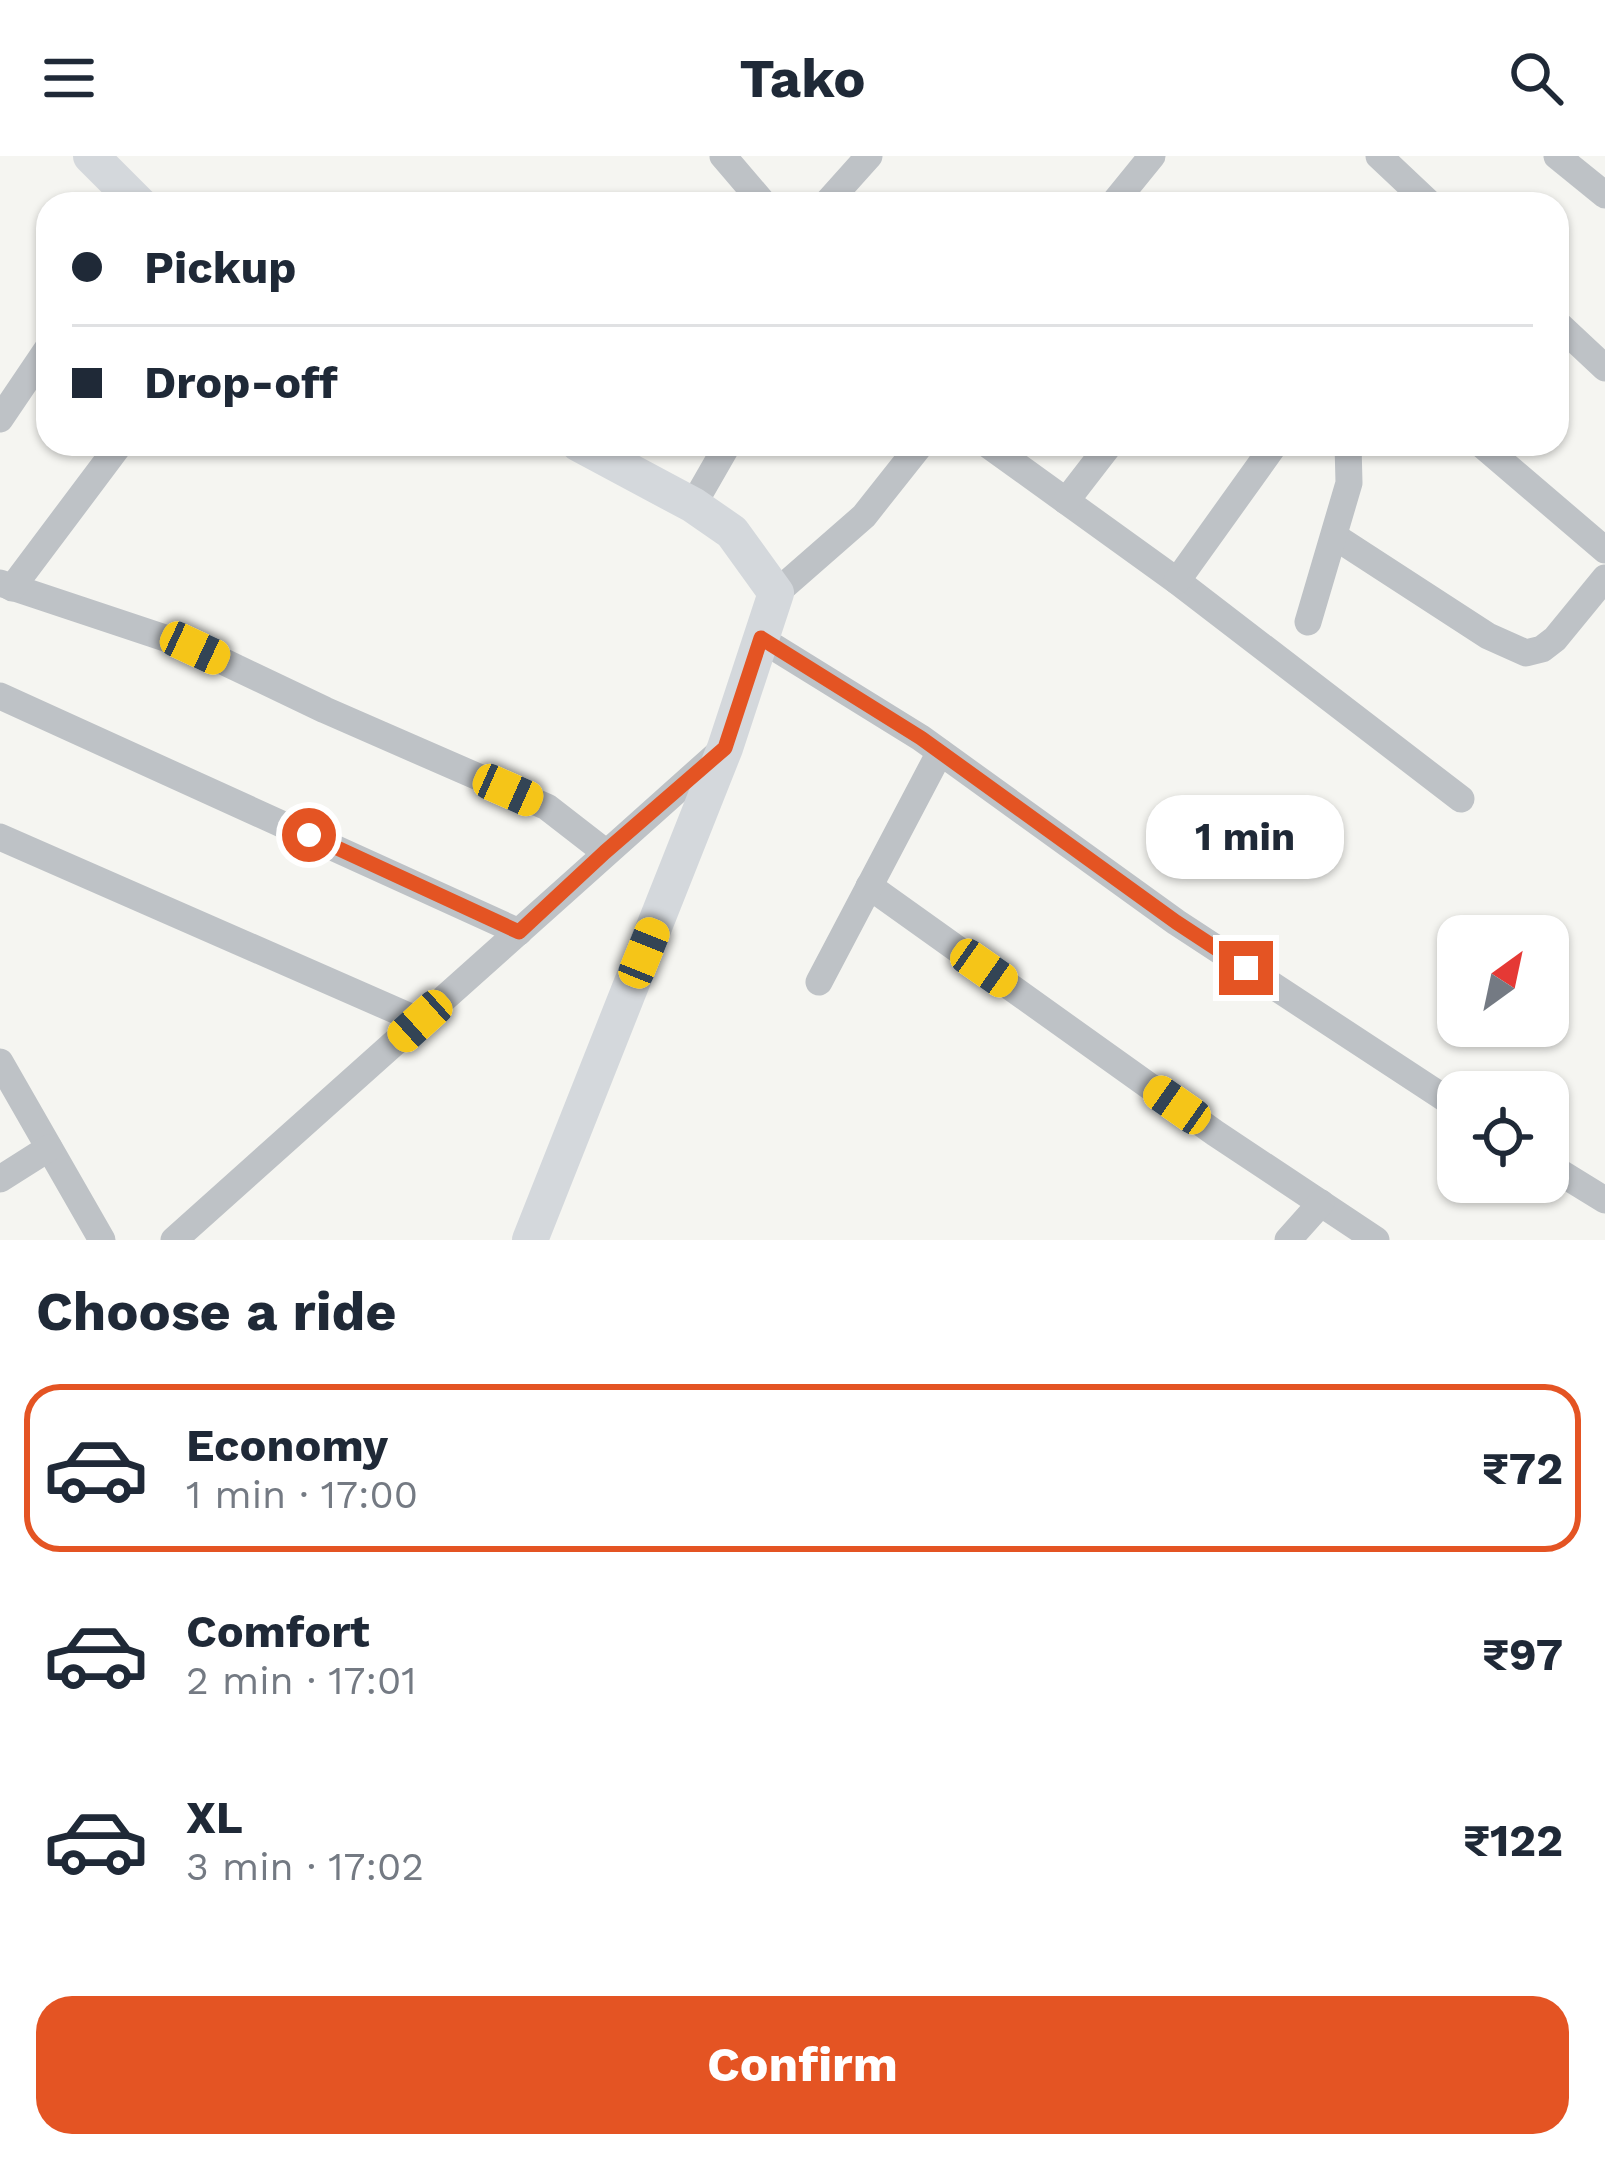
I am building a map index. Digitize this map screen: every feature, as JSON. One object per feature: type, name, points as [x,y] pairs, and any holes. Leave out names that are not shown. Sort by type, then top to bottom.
[{"type":"main road","points":[[91,156],[127,192]]},
{"type":"main road","points":[[530,1240],[725,748],[776,593],[731,532],[693,505],[601,456]]},
{"type":"street","points":[[723,156],[754,192]]},
{"type":"street","points":[[837,192],[869,156]]},
{"type":"street","points":[[1379,156],[1417,192]]},
{"type":"street","points":[[1557,156],[1605,195]]},
{"type":"street","points":[[1122,192],[1148,158]]},
{"type":"street","points":[[1569,334],[1605,368]]},
{"type":"street","points":[[0,419],[36,366]]},
{"type":"street","points":[[110,456],[6,585],[195,648],[547,807],[605,852]]},
{"type":"street","points":[[693,505],[721,456]]},
{"type":"street","points":[[776,593],[864,516],[912,456]]},
{"type":"street","points":[[1003,456],[1177,581],[1461,800]]},
{"type":"street","points":[[1066,501],[1101,456]]},
{"type":"street","points":[[1177,581],[1266,456]]},
{"type":"street","points":[[1308,622],[1349,483],[1348,456]]},
{"type":"street","points":[[1495,456],[1605,550]]},
{"type":"street","points":[[1334,536],[1488,636],[1526,653],[1555,639],[1605,578]]},
{"type":"street","points":[[761,638],[940,752],[1176,922],[1437,1093]]},
{"type":"street","points":[[0,696],[519,932]]},
{"type":"street","points":[[174,1240],[725,748]]},
{"type":"street","points":[[819,982],[940,752]]},
{"type":"street","points":[[0,837],[420,1021]]},
{"type":"street","points":[[869,886],[1215,1132],[1376,1240]]},
{"type":"street","points":[[0,1062],[102,1240]]},
{"type":"street","points":[[0,1179],[49,1148]]},
{"type":"street","points":[[1569,1178],[1605,1200]]},
{"type":"street","points":[[1288,1240],[1321,1203]]},
{"type":"route","points":[[309,835],[519,932],[725,748],[761,638],[921,738],[1246,968]]}]
